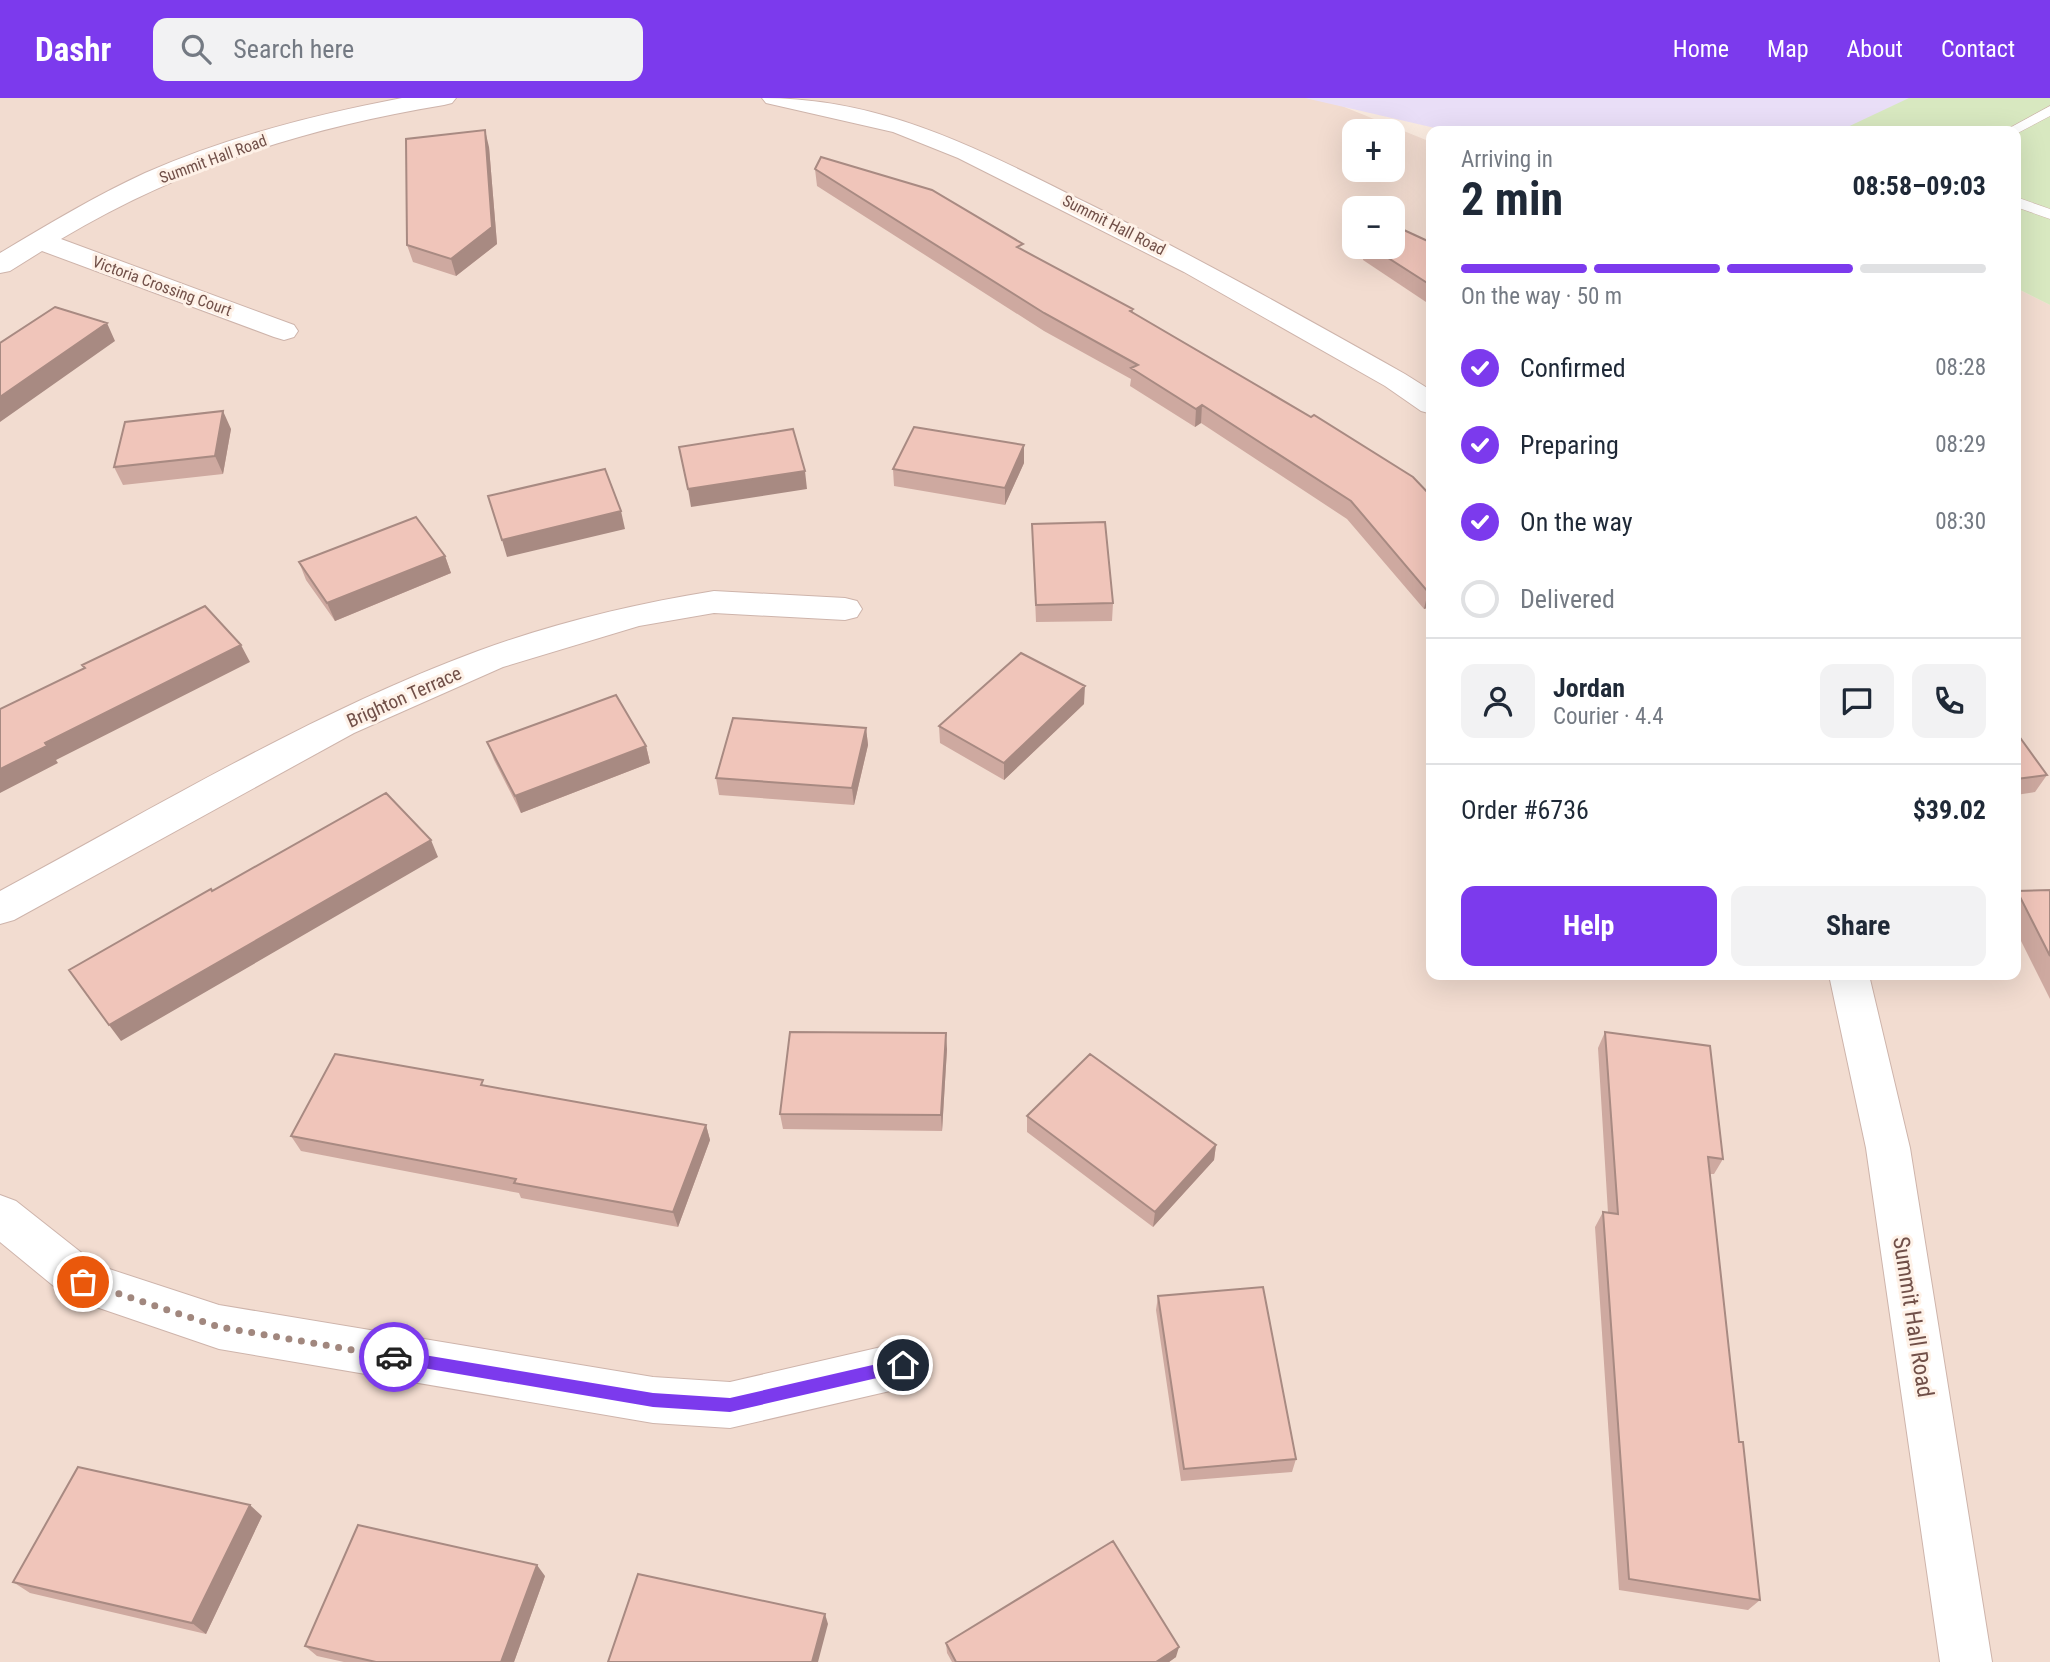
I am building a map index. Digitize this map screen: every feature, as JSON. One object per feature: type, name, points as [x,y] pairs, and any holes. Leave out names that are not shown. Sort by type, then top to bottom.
[{"type":"street","name":"Summit Hall Road","points":[[0,265],[104,203],[177,169],[312,125],[384,108],[444,98]]},
{"type":"street","name":"Summit Hall Road","points":[[774,98],[900,126],[967,153],[1194,266],[1395,380],[1426,401]]},
{"type":"street","name":"Victoria Crossing Court","points":[[40,241],[284,331]]},
{"type":"street","name":"Brighton Terrace","points":[[0,909],[341,724],[491,659],[637,615],[714,602],[845,609]]},
{"type":"street","name":"Summit Hall Road","points":[[1850,980],[1888,1148],[1966,1662]]},
{"type":"street","points":[[0,1214],[83,1282],[219,1327],[639,1398],[730,1405],[903,1365]]},
{"type":"lane","points":[[2020,126],[2050,110]]},
{"type":"lane","points":[[2021,204],[2050,214]]},
{"type":"shaded area","points":[[0,98],[1322,98],[1374,119],[1342,119],[1342,182],[1405,182],[1405,132],[1426,140],[1426,980],[2021,980],[2021,290],[2050,305],[2050,1662],[0,1662]]},
{"type":"shaded area","points":[[1305,98],[1917,98],[1863,126],[1426,126]]},
{"type":"green space","points":[[1909,98],[2050,98],[2050,305],[2021,290],[2021,126],[1850,126]]},
{"type":"building","points":[[485,130],[492,227],[451,259],[407,245],[406,139]]},
{"type":"building","points":[[821,157],[932,190],[1023,244],[1017,247],[1133,309],[1130,311],[1311,417],[1314,415],[1413,477],[1426,491],[1426,590],[1351,501],[1202,405],[1196,409],[1131,368],[1138,365],[1044,313],[815,169]]},
{"type":"building","points":[[1405,231],[1426,240],[1426,282],[1390,259],[1405,259]]},
{"type":"building","points":[[55,307],[107,323],[0,397],[0,343]]},
{"type":"building","points":[[223,411],[215,456],[114,467],[125,422]]},
{"type":"building","points":[[914,427],[1024,445],[1005,488],[893,469]]},
{"type":"building","points":[[793,429],[805,471],[688,489],[679,447]]},
{"type":"building","points":[[605,469],[621,511],[502,540],[488,496]]},
{"type":"building","points":[[416,517],[445,556],[327,603],[299,562]]},
{"type":"building","points":[[1105,522],[1113,603],[1036,605],[1032,524]]},
{"type":"building","points":[[205,606],[241,645],[45,743],[47,746],[0,769],[0,709],[85,668],[82,665]]},
{"type":"building","points":[[1021,653],[1085,686],[1004,763],[939,726]]},
{"type":"building","points":[[616,695],[646,746],[515,796],[487,742]]},
{"type":"building","points":[[733,718],[866,728],[852,788],[716,778]]},
{"type":"building","points":[[2021,739],[2047,775],[2021,778]]},
{"type":"building","points":[[386,793],[431,840],[109,1025],[69,970],[211,889],[212,891]]},
{"type":"building","points":[[2050,890],[2050,956],[2021,899],[2021,891]]},
{"type":"building","points":[[790,1032],[946,1033],[941,1115],[780,1114]]},
{"type":"building","points":[[1605,1032],[1710,1046],[1723,1159],[1708,1157],[1739,1442],[1743,1442],[1760,1600],[1629,1579],[1603,1212],[1618,1214]]},
{"type":"building","points":[[335,1054],[483,1080],[481,1085],[706,1125],[673,1212],[514,1183],[516,1179],[291,1136]]},
{"type":"building","points":[[1090,1054],[1216,1145],[1155,1212],[1027,1116]]},
{"type":"building","points":[[1263,1287],[1296,1459],[1184,1469],[1158,1296]]},
{"type":"building","points":[[78,1467],[250,1505],[192,1623],[13,1582]]},
{"type":"building","points":[[358,1525],[537,1565],[501,1662],[376,1662],[305,1646]]},
{"type":"building","points":[[1113,1541],[1179,1647],[1156,1662],[956,1662],[946,1643]]},
{"type":"building","points":[[638,1574],[825,1614],[812,1662],[608,1662]]},
{"type":"way so far","points":[[83,1282],[219,1327],[394,1357]]},
{"type":"route","points":[[394,1357],[653,1400],[730,1405],[903,1365]]}]
